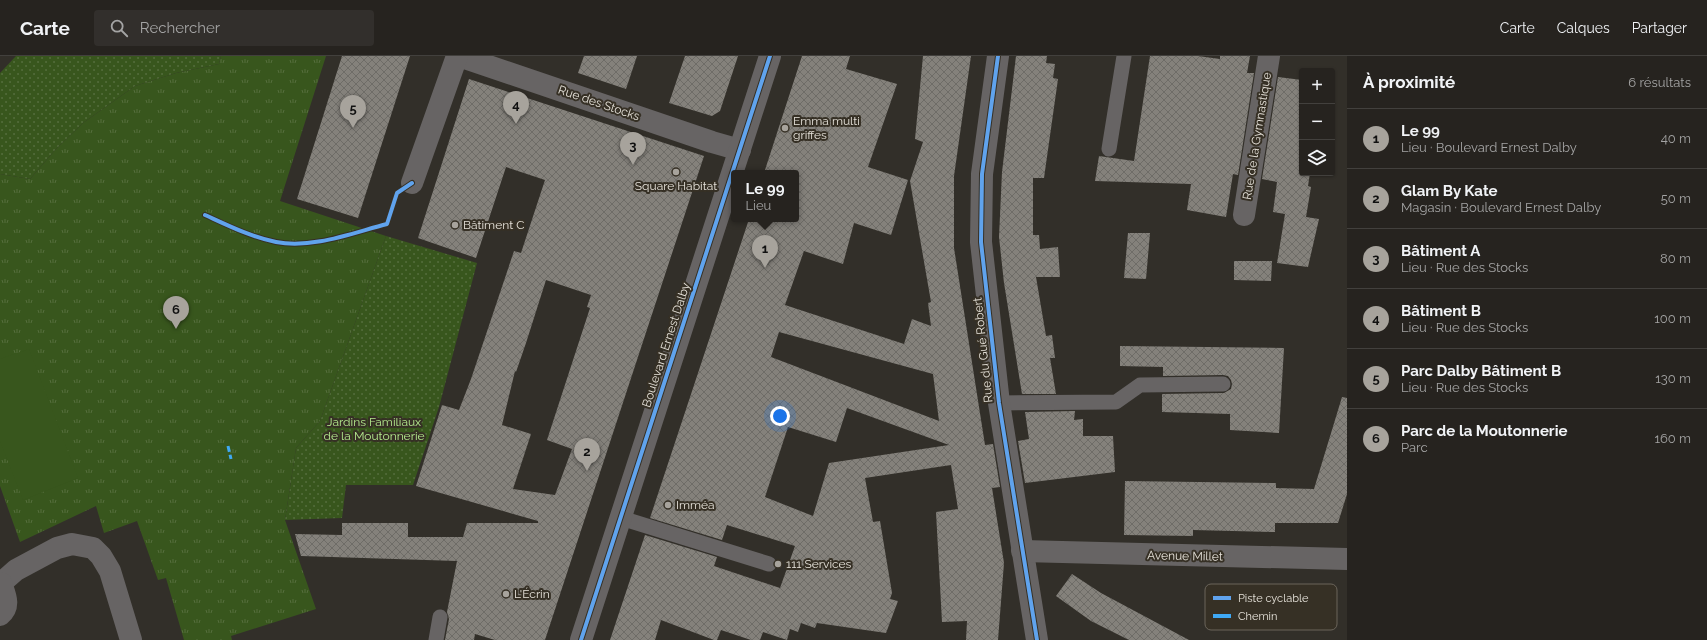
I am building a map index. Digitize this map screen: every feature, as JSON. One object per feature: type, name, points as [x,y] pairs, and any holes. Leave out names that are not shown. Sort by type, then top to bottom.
[{"type":"street","name":"Rue des Stocks","points":[[412,183],[458,56],[712,142],[740,150]]},
{"type":"street","name":"Boulevard Ernest Dalby","points":[[734,170],[770,56]]},
{"type":"street","name":"Rue du Gué Robert","points":[[998,56],[982,174],[981,242],[999,403],[1037,640]]},
{"type":"street","name":"Rue de la Gymnastique","points":[[1244,216],[1270,56]]},
{"type":"street","name":"Boulevard Ernest Dalby","points":[[581,640],[731,178]]},
{"type":"street","points":[[0,615],[4,612],[7,602],[1,584],[16,570],[57,548],[72,544],[93,548],[101,556],[110,571],[131,640]]},
{"type":"street","name":"Avenue Millet","points":[[1022,551],[1347,559]]},
{"type":"lane","points":[[1108,149],[1124,56]]},
{"type":"lane","points":[[999,403],[1116,402],[1140,385],[1223,384]]},
{"type":"lane","points":[[621,518],[769,564]]},
{"type":"lane","points":[[436,640],[440,617]]},
{"type":"green space","points":[[16,56],[221,56],[219,64],[176,73],[135,86],[83,123],[56,149],[30,179],[0,174],[0,73]]},
{"type":"green space","points":[[221,56],[326,56],[280,201],[386,236],[320,421],[296,448],[285,520],[316,609],[231,636],[232,640],[184,640],[166,578],[158,580],[137,521],[104,533],[96,506],[20,542],[0,486],[0,174],[30,179],[56,149],[83,123],[135,86],[176,73],[219,64]]},
{"type":"green space","name":"Jardins Familiaux de la Moutonnerie","points":[[386,236],[477,263],[439,407],[413,485],[346,485],[342,518],[285,520],[296,448],[320,421]]},
{"type":"green space","points":[[29,349],[78,478],[23,500],[0,441],[0,359]]},
{"type":"building","points":[[342,56],[410,56],[358,218],[297,199]]},
{"type":"building","points":[[584,56],[637,56],[626,89],[578,73]]},
{"type":"building","points":[[685,56],[738,56],[720,111],[712,116],[669,103]]},
{"type":"building","points":[[802,56],[850,56],[846,69],[897,84],[868,167],[908,180],[891,235],[854,223],[843,264],[804,251],[785,305],[904,344],[912,319],[931,326],[928,303],[931,302],[910,181],[923,142],[915,139],[923,56],[971,56],[954,176],[954,248],[985,445],[993,444],[1000,487],[992,488],[1004,563],[998,640],[966,640],[967,621],[942,622],[936,512],[958,509],[951,465],[865,478],[873,522],[880,521],[892,593],[890,599],[898,601],[886,633],[817,623],[815,628],[801,623],[798,632],[790,629],[787,640],[763,632],[760,640],[751,640],[721,630],[717,640],[714,640],[661,620],[655,640],[610,640],[645,535],[717,557],[714,566],[780,588],[795,546],[727,525],[722,540],[650,518],[748,222],[799,222],[799,170],[765,170]],"holes":[[[779,332],[933,374],[939,421],[771,357]],[[847,408],[949,445],[829,463],[813,516],[765,497],[788,427],[836,442]]]},
{"type":"building","points":[[1016,56],[1047,56],[1046,63],[1055,64],[1053,78],[1058,79],[1044,178],[1033,178],[1033,235],[1039,235],[1040,249],[1058,247],[1060,277],[1036,277],[1046,336],[1052,335],[1055,358],[1050,358],[1056,394],[1022,394],[1004,283],[999,237],[1002,172]]},
{"type":"building","points":[[1150,56],[1198,56],[1220,59],[1220,56],[1250,56],[1247,73],[1254,73],[1238,175],[1233,174],[1226,217],[1187,210],[1191,184],[1095,181],[1099,156],[1134,161]]},
{"type":"building","points":[[1278,77],[1299,80],[1299,176],[1310,176],[1308,186],[1311,187],[1306,217],[1319,219],[1308,267],[1277,263],[1285,214],[1273,212],[1277,182],[1262,179]]},
{"type":"building","points":[[469,79],[704,156],[545,640],[495,640],[475,634],[474,640],[445,640],[449,619],[447,612],[457,561],[301,556],[295,534],[342,535],[342,523],[408,523],[408,537],[463,537],[467,523],[538,523],[538,521],[416,486],[442,405],[459,410],[471,379],[514,251],[521,253],[545,180],[506,167],[476,258],[418,238]],"holes":[[[546,280],[591,295],[587,307],[590,308],[547,440],[572,449],[555,495],[513,489],[531,434],[502,425],[515,371],[516,372]]]},
{"type":"building","points":[[1128,233],[1150,233],[1146,279],[1124,278]]},
{"type":"building","points":[[1234,261],[1272,261],[1271,281],[1234,280]]},
{"type":"building","points":[[1120,346],[1284,348],[1279,433],[1230,430],[1230,414],[1162,412],[1162,394],[1224,393],[1231,389],[1231,380],[1228,376],[1223,375],[1163,376],[1163,367],[1120,366]]},
{"type":"building","points":[[1342,397],[1347,398],[1347,494],[1338,523],[1275,523],[1275,532],[1193,530],[1193,536],[1124,535],[1125,481],[1276,483],[1276,488],[1314,489]]},
{"type":"building","points":[[1075,411],[1074,420],[1083,419],[1083,436],[1113,436],[1115,472],[1025,483],[1018,441],[1029,439],[1025,412]]},
{"type":"building","points":[[1072,574],[1101,593],[1189,640],[1129,640],[1091,621],[1056,596]]},
{"type":"marked path","points":[[228,446],[231,459]]},
{"type":"cycle path","points":[[733,170],[770,56]]},
{"type":"cycle path","points":[[998,56],[982,174],[981,242],[999,403],[1037,640]]},
{"type":"cycle path","points":[[581,640],[731,177]]},
{"type":"cycle path","points":[[205,215],[267,240],[290,244],[318,242],[387,224],[397,193],[412,183]]},
{"type":"place","name":"Bâtiment B","points":[[516,124]]},
{"type":"place","name":"Parc Dalby Bâtiment B","points":[[353,128]]},
{"type":"place","name":"Emma multi griffes","points":[[785,128]]},
{"type":"place","name":"Bâtiment A","points":[[633,165]]},
{"type":"place","name":"Square Habitat","points":[[676,172]]},
{"type":"place","name":"Bâtiment C","points":[[455,225]]},
{"type":"place","name":"Le 99","points":[[765,268]]},
{"type":"place","name":"Parc de la Moutonnerie","points":[[176,329]]},
{"type":"place","name":"Glam By Kate","points":[[587,471]]},
{"type":"place","name":"Imméa","points":[[668,505]]},
{"type":"place","name":"111 Services","points":[[778,564]]},
{"type":"place","name":"L'Écrin","points":[[506,594]]}]
